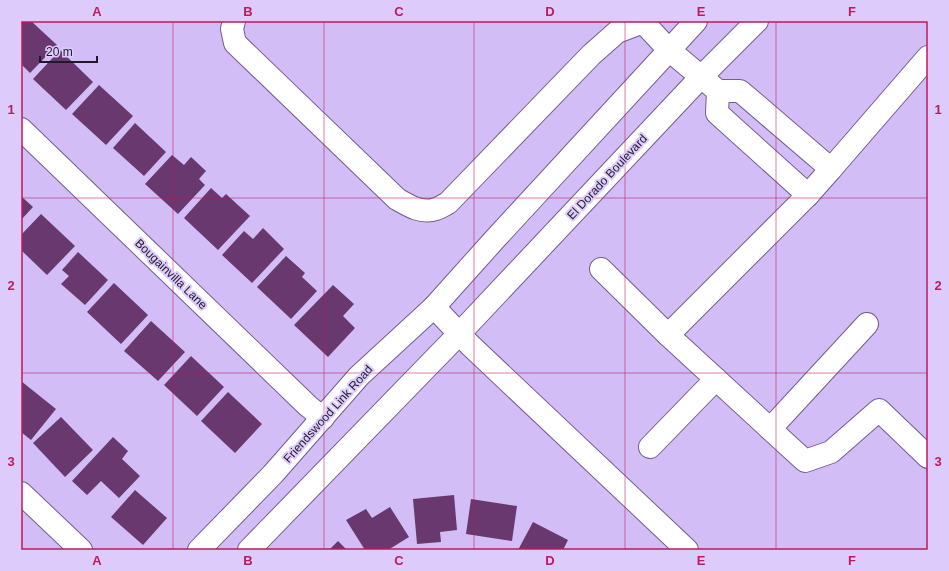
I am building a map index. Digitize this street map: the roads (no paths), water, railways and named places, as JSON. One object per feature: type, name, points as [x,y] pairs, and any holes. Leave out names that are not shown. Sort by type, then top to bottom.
[{"type":"street","points":[[234,21],[232,29],[235,43],[397,199],[423,211],[436,209],[448,203],[591,54],[608,31],[617,32],[644,22],[669,50],[718,91],[740,91],[831,169]]},
{"type":"street","points":[[687,550],[459,334],[434,307],[696,21]]},
{"type":"street","name":"El Dorado Boulevard","points":[[459,334],[701,77],[757,21]]},
{"type":"street","points":[[668,335],[808,195],[928,57]]},
{"type":"street","points":[[718,91],[717,113],[808,195]]},
{"type":"street","name":"Bougainvilla Lane","points":[[21,129],[308,406],[323,418]]},
{"type":"street","points":[[780,169],[802,144]]},
{"type":"street","points":[[601,268],[668,335],[805,461],[831,452],[879,410],[928,457]]},
{"type":"street","name":"Friendswood Link Road","points":[[199,550],[273,474],[359,376],[434,307]]},
{"type":"street","points":[[770,429],[867,324]]},
{"type":"street","points":[[248,550],[459,334]]},
{"type":"street","points":[[650,447],[716,379]]},
{"type":"street","points":[[21,493],[81,550]]}]
